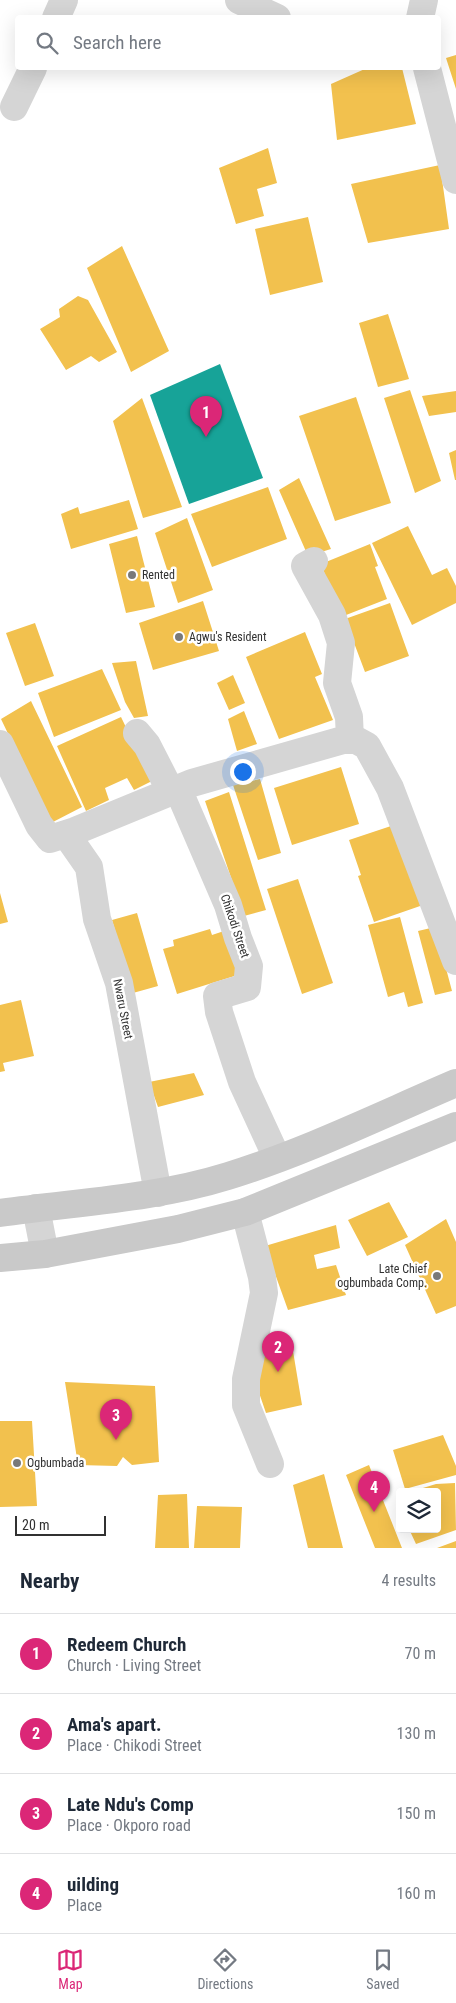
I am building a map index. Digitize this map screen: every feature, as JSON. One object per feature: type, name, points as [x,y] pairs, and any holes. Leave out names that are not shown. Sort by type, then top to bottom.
[{"type":"main road","points":[[0,1213],[158,1193],[228,1176],[277,1158],[456,1083]]},
{"type":"main road","points":[[0,1258],[45,1254],[178,1229],[244,1212],[456,1126]]},
{"type":"street","points":[[57,15],[64,0]]},
{"type":"street","points":[[239,0],[271,15]]},
{"type":"street","points":[[421,15],[424,0]]},
{"type":"street","points":[[14,107],[32,70]]},
{"type":"street","points":[[428,70],[456,180]]},
{"type":"street","points":[[314,561],[305,566],[332,615],[341,643],[337,683],[350,717],[350,740]]},
{"type":"street","points":[[137,733],[147,745],[174,790]]},
{"type":"street","points":[[0,744],[40,825],[50,838],[66,834],[174,790],[334,743],[356,740],[367,746],[390,788],[456,961]]},
{"type":"street","name":"Chikodi Street","points":[[174,790],[228,905],[249,966],[247,987],[216,996],[219,1012],[242,1082],[277,1158]]},
{"type":"street","name":"Nwaru Street","points":[[66,834],[89,867],[97,919],[119,983],[158,1193]]},
{"type":"street","points":[[36,1208],[45,1254]]},
{"type":"street","points":[[244,1212],[262,1277],[264,1294],[246,1379],[246,1405],[270,1464]]},
{"type":"building: Homes","points":[[456,55],[456,89],[446,58]]},
{"type":"building: Homes","points":[[362,70],[402,70],[416,124],[337,140],[331,84]]},
{"type":"building: Homes","points":[[268,148],[277,183],[257,189],[264,216],[236,224],[219,168]]},
{"type":"building: Homes","points":[[440,165],[449,229],[368,243],[351,184]]},
{"type":"building: Homes","points":[[308,217],[323,282],[270,295],[255,229]]},
{"type":"building: Homes","points":[[122,246],[169,351],[131,372],[87,268]]},
{"type":"building: Homes","points":[[78,296],[88,300],[117,352],[99,362],[91,356],[66,370],[40,329],[60,317],[59,309]]},
{"type":"building: Homes","points":[[388,314],[409,379],[378,387],[359,323]]},
{"type":"building: Homes","points":[[410,390],[441,481],[415,493],[384,398]]},
{"type":"building: Homes","points":[[456,391],[456,412],[429,416],[422,396]]},
{"type":"building: Homes","points":[[356,397],[391,503],[335,521],[299,416]]},
{"type":"building: Homes","points":[[142,398],[182,507],[143,518],[113,421]]},
{"type":"building: Homes","points":[[456,450],[456,480],[455,480],[449,453]]},
{"type":"building: Homes","points":[[299,478],[331,549],[308,556],[279,490]]},
{"type":"building: Homes","points":[[268,487],[287,539],[212,567],[191,514]]},
{"type":"building: Homes","points":[[129,500],[138,529],[71,549],[61,514],[78,507],[80,514]]},
{"type":"building: Homes","points":[[187,518],[213,590],[178,603],[155,533]]},
{"type":"building: Homes","points":[[408,526],[432,575],[447,568],[456,586],[456,603],[412,625],[372,543]]},
{"type":"building: Homes","name":"Rented","points":[[137,536],[155,607],[126,613],[109,544]]},
{"type":"building: Homes","points":[[370,544],[378,566],[375,567],[387,599],[341,617],[321,564]]},
{"type":"building: Homes","name":"Agwu's Resident","points":[[203,601],[219,651],[153,670],[139,623]]},
{"type":"building: Homes","points":[[390,603],[409,656],[365,672],[345,619]]},
{"type":"building: Homes","points":[[35,623],[54,676],[25,686],[6,633]]},
{"type":"building: Homes","points":[[305,632],[322,674],[315,677],[333,720],[279,739],[246,657]]},
{"type":"building: Homes","points":[[136,661],[148,716],[134,718],[125,702],[112,663]]},
{"type":"building: Homes","points":[[102,669],[121,710],[54,737],[38,693]]},
{"type":"building: Homes","points":[[233,675],[245,703],[229,710],[217,683]]},
{"type":"building: Homes","points":[[31,701],[82,807],[51,823],[1,719]]},
{"type":"building: Homes","points":[[244,711],[257,744],[237,751],[228,719]]},
{"type":"building: Homes","points":[[121,717],[152,781],[134,790],[127,778],[105,788],[109,800],[86,811],[57,746]]},
{"type":"building: Homes","points":[[341,767],[359,824],[292,845],[274,788]]},
{"type":"building: Homes","points":[[260,779],[281,853],[258,860],[233,785]]},
{"type":"building: Homes","points":[[229,792],[266,910],[244,916],[205,801]]},
{"type":"building: Homes","points":[[394,825],[423,905],[374,922],[358,876],[361,875],[349,840]]},
{"type":"building: Homes","points":[[298,879],[333,983],[302,994],[267,889]]},
{"type":"building: Homes","points":[[0,893],[8,922],[0,924]]},
{"type":"building: Homes","points":[[137,913],[158,986],[133,993],[112,920]]},
{"type":"building: Homes","points":[[400,917],[423,1003],[408,1007],[404,992],[388,997],[368,925]]},
{"type":"building: Homes","points":[[435,927],[452,991],[435,995],[418,931]]},
{"type":"building: Homes","points":[[210,929],[212,935],[227,930],[241,974],[177,994],[163,949],[174,946],[173,940]]},
{"type":"building: Homes","points":[[21,1000],[34,1056],[3,1063],[5,1071],[0,1072],[0,1005]]},
{"type":"building: Homes","points":[[194,1073],[204,1095],[158,1107],[149,1082]]},
{"type":"building: Homes","points":[[389,1202],[408,1237],[367,1256],[348,1220]]},
{"type":"building: Homes","name":"Late Chief ogbumbada Comp.","points":[[446,1219],[456,1242],[456,1306],[436,1314],[405,1245]]},
{"type":"building: Homes","points":[[336,1225],[340,1248],[314,1255],[317,1269],[336,1265],[346,1295],[288,1310],[265,1246]]},
{"type":"building: Homes","points":[[291,1339],[302,1405],[266,1413],[256,1384],[261,1360],[270,1341]]},
{"type":"building: Homes","points":[[65,1382],[155,1386],[159,1462],[132,1465],[123,1457],[117,1466],[78,1465]]},
{"type":"building: Homes","name":"Ogbumbada","points":[[0,1421],[32,1421],[37,1506],[0,1507]]},
{"type":"building: Homes","points":[[443,1435],[456,1466],[456,1475],[405,1488],[393,1450]]},
{"type":"building: Homes","points":[[369,1465],[402,1548],[375,1548],[346,1475]]},
{"type":"building: Homes","points":[[324,1474],[343,1548],[308,1548],[293,1485]]},
{"type":"building: Homes","points":[[455,1483],[456,1530],[416,1544],[411,1533],[441,1533],[441,1488],[423,1488],[436,1484]]},
{"type":"building: Homes","points":[[187,1494],[189,1548],[155,1548],[158,1495]]},
{"type":"building: Homes","points":[[197,1506],[242,1507],[240,1548],[194,1548]]},
{"type":"building: Homes","points":[[456,1541],[456,1548],[437,1548]]},
{"type":"building: Public","points":[[220,364],[263,478],[189,504],[150,395]]},
{"type":"place","name":"Redeem Church","points":[[206,437]]},
{"type":"place","name":"Rented","points":[[132,575]]},
{"type":"place","name":"Agwu's Resident","points":[[179,637]]},
{"type":"place","name":"Late Chief ogbumbada Comp.","points":[[437,1276]]},
{"type":"place","name":"Ama's apart.","points":[[278,1372]]},
{"type":"place","name":"Late Ndu's Comp","points":[[116,1440]]},
{"type":"place","name":"Ogbumbada","points":[[17,1463]]},
{"type":"place","name":"uilding","points":[[374,1512]]}]
